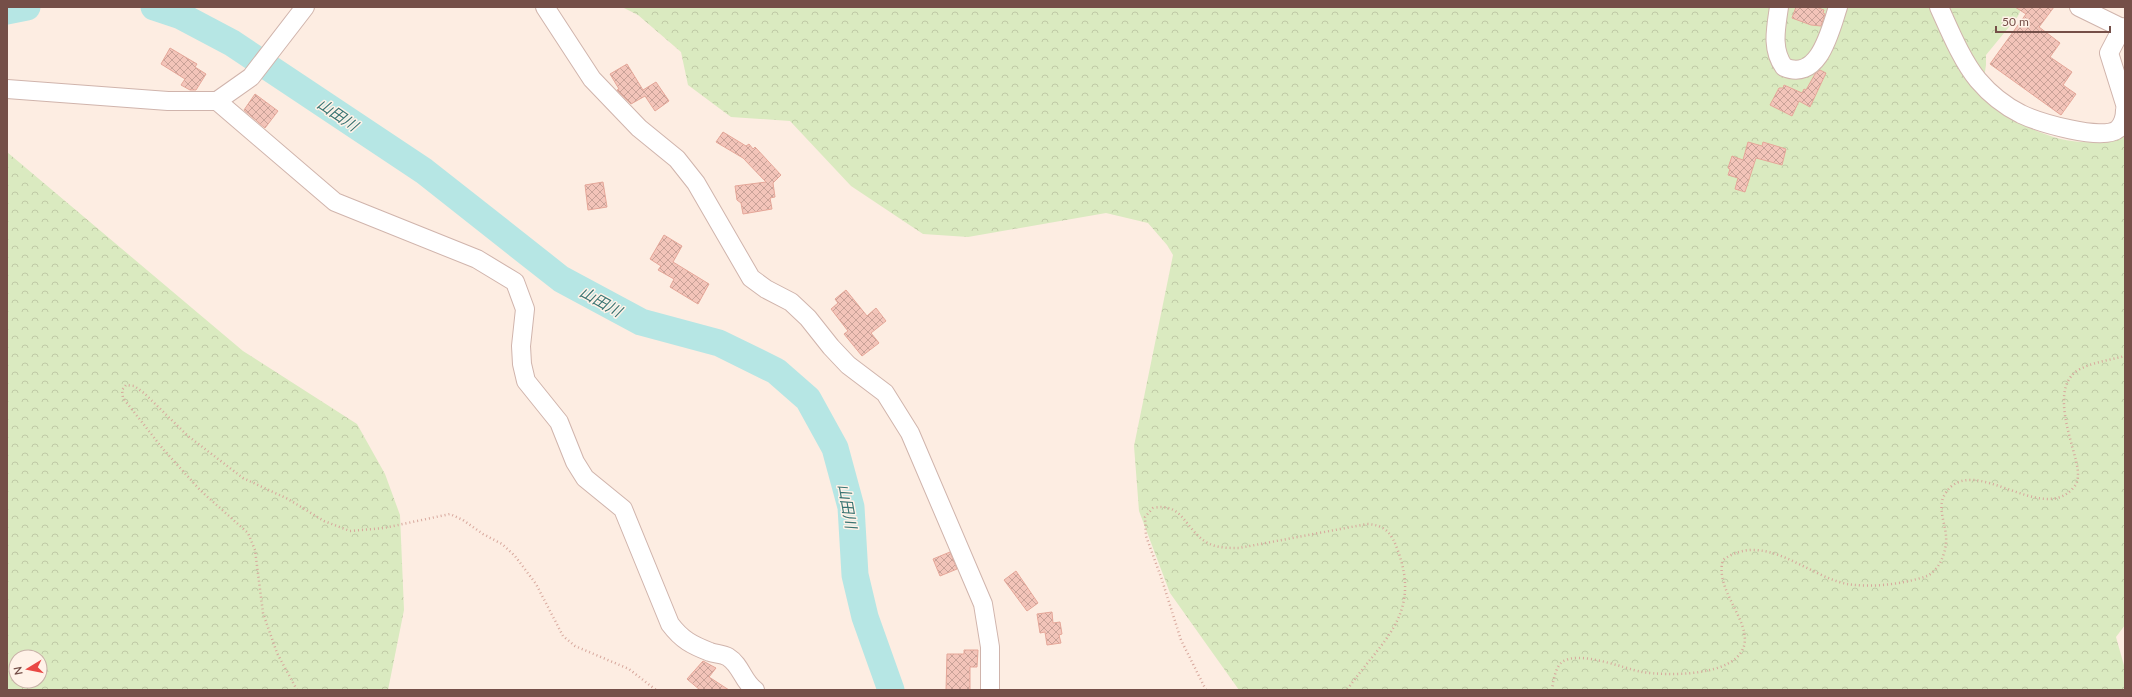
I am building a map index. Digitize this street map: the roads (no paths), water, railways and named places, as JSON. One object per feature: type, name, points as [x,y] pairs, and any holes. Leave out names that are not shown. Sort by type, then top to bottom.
[{"type":"street","points":[[7,89],[168,101],[217,101],[251,77],[305,7]]},
{"type":"street","points":[[545,7],[592,79],[639,128],[677,159],[696,184],[751,278],[766,289],[791,302],[808,318],[830,347],[848,365],[884,393],[910,433],[983,604],[990,647],[990,690]]},
{"type":"street","points":[[1779,7],[1775,48],[1777,58],[1784,67],[1796,69],[1806,68],[1814,62],[1825,45],[1838,7]]},
{"type":"street","points":[[1939,7],[1952,36],[1978,80],[2005,105],[2022,114],[2064,128],[2103,134],[2117,130],[2123,122],[2125,110]]},
{"type":"street","points":[[2080,7],[2124,28],[2109,53],[2125,104]]},
{"type":"street","points":[[217,101],[335,202],[478,259],[515,282],[525,309],[521,346],[522,364],[526,381],[558,422],[585,478],[623,509],[670,624],[680,637],[711,652],[727,656],[735,662],[750,687],[755,690]]},
{"type":"waterway","name":"山田川","points":[[7,11],[27,7]]},
{"type":"waterway","name":"山田川","points":[[154,7],[181,16],[232,43],[424,171],[561,279],[641,322],[719,343],[776,371],[808,399],[835,448],[851,507],[855,575],[865,617],[891,690]]}]
